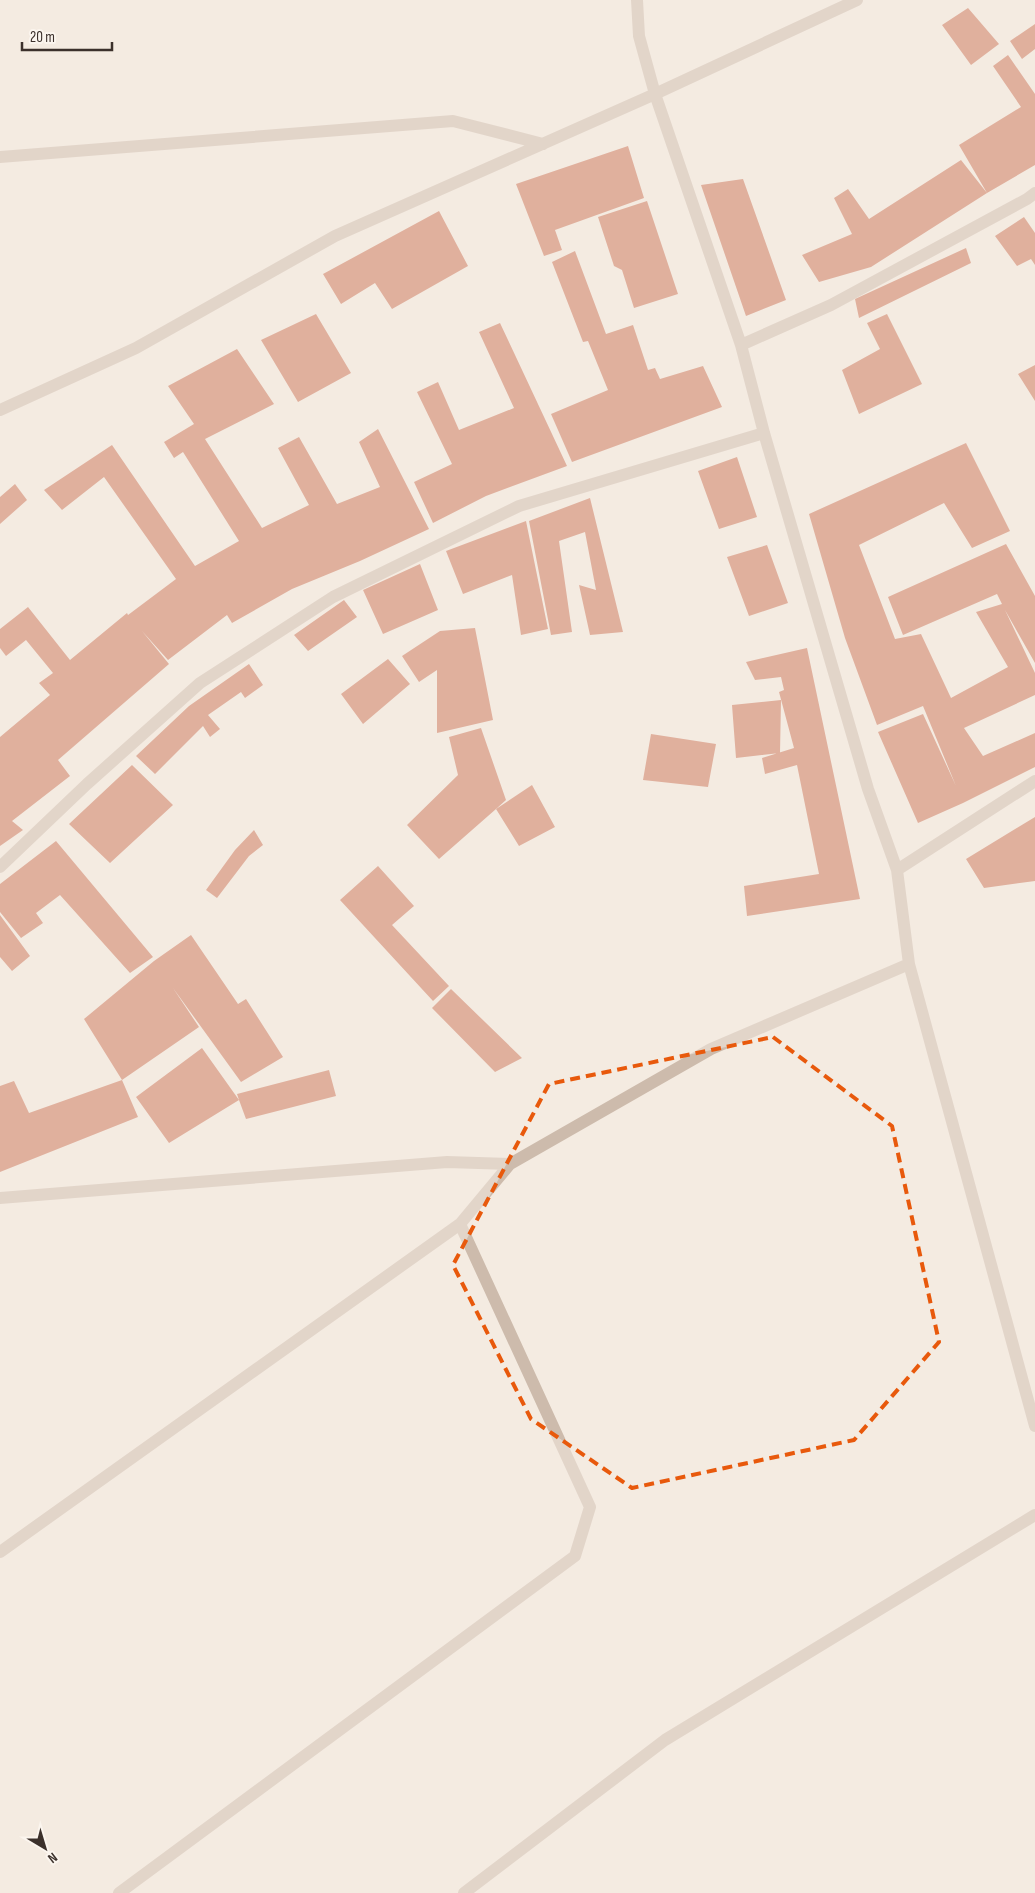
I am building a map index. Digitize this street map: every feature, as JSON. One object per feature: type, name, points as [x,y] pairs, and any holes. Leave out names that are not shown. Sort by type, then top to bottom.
[{"type":"street","points":[[637,0],[639,36],[655,94],[742,345],[764,433],[868,789],[897,870],[909,964],[1035,1426]]},
{"type":"street","points":[[0,410],[136,348],[336,236],[655,94],[858,0]]},
{"type":"street","points":[[0,157],[453,121],[543,144]]},
{"type":"street","points":[[742,345],[831,305],[1035,193]]},
{"type":"street","points":[[0,867],[87,784],[200,682],[333,597],[519,506],[764,433]]},
{"type":"street","points":[[897,870],[1035,781]]},
{"type":"street","points":[[0,1552],[460,1224],[510,1164],[711,1049],[909,964]]},
{"type":"street","points":[[0,1198],[447,1162],[510,1164]]},
{"type":"street","points":[[119,1893],[576,1556],[590,1507],[460,1224]]},
{"type":"street","points":[[464,1893],[665,1740],[1035,1515]]},
{"type":"highlighted area","points":[[773,1037],[892,1126],[939,1342],[854,1440],[632,1488],[531,1419],[453,1265],[549,1084]]},
{"type":"building","points":[[968,8],[999,44],[971,65],[942,25]]},
{"type":"building","points":[[1035,24],[1035,49],[1022,59],[1010,41]]},
{"type":"building","points":[[1008,55],[1035,94],[1035,165],[987,193],[959,145],[1021,107],[993,66]]},
{"type":"building","points":[[628,146],[644,198],[555,230],[562,250],[544,256],[516,184]]},
{"type":"building","points":[[961,160],[987,193],[871,267],[819,282],[802,255],[852,234],[834,198],[848,189],[869,219]]},
{"type":"building","points":[[743,179],[786,300],[746,316],[701,185]]},
{"type":"building","points":[[647,201],[678,294],[634,308],[622,270],[614,266],[598,217]]},
{"type":"building","points":[[439,211],[468,266],[392,309],[375,283],[341,304],[323,274]]},
{"type":"building","points":[[1024,217],[1035,233],[1035,265],[1031,259],[1017,266],[995,236]]},
{"type":"building","points":[[966,248],[971,263],[859,318],[855,299]]},
{"type":"building","points":[[575,251],[606,334],[633,325],[648,370],[655,368],[660,379],[703,366],[722,407],[572,462],[551,414],[608,390],[588,341],[583,342],[552,262]]},
{"type":"building","points":[[316,314],[351,373],[298,402],[261,340]]},
{"type":"building","points":[[887,314],[922,384],[859,414],[842,370],[880,349],[867,323]]},
{"type":"building","points":[[500,323],[567,466],[486,496],[433,523],[414,482],[452,464],[417,392],[438,382],[459,430],[514,408],[479,332]]},
{"type":"building","points":[[237,349],[274,404],[205,439],[262,528],[309,505],[278,448],[299,437],[337,504],[380,487],[359,442],[378,429],[429,529],[360,561],[292,589],[232,623],[227,615],[168,660],[142,631],[169,664],[58,760],[70,776],[12,821],[23,830],[0,846],[0,737],[50,695],[39,683],[53,673],[26,640],[6,656],[0,648],[0,629],[28,607],[70,660],[127,613],[128,615],[176,579],[104,477],[62,510],[44,490],[112,445],[195,566],[239,541],[183,452],[174,458],[164,442],[194,424],[168,386]]},
{"type":"building","points":[[1035,365],[1035,401],[1018,374]]},
{"type":"building","points":[[966,443],[1010,531],[972,548],[944,503],[859,545],[895,639],[921,634],[951,698],[1008,667],[976,612],[1002,604],[997,594],[903,635],[888,597],[1006,544],[1035,596],[1035,663],[1005,610],[1035,673],[1035,695],[964,728],[983,756],[1035,733],[1035,767],[918,823],[878,732],[923,714],[956,786],[923,706],[877,725],[845,638],[809,514]]},
{"type":"building","points":[[737,457],[757,517],[719,529],[698,471]]},
{"type":"building","points":[[15,484],[27,500],[0,524],[0,497]]},
{"type":"building","points":[[590,498],[623,632],[590,635],[579,585],[596,590],[585,532],[559,541],[572,632],[551,635],[529,521]]},
{"type":"building","points":[[526,521],[548,629],[521,635],[512,575],[463,594],[446,551]]},
{"type":"building","points":[[767,545],[788,603],[749,616],[727,557]]},
{"type":"building","points":[[420,564],[438,610],[383,634],[363,590]]},
{"type":"building","points":[[344,600],[357,617],[308,651],[294,635]]},
{"type":"building","points":[[475,628],[493,720],[437,733],[437,670],[419,682],[402,656],[440,631]]},
{"type":"building","points":[[807,648],[860,899],[747,916],[744,886],[819,874],[797,765],[765,774],[762,758],[794,748],[779,692],[784,690],[781,677],[755,680],[746,662]]},
{"type":"building","points":[[388,659],[410,684],[363,724],[341,694]]},
{"type":"building","points":[[249,664],[263,685],[245,698],[241,692],[208,715],[220,729],[210,737],[203,726],[155,774],[136,756],[189,706]]},
{"type":"building","points":[[781,700],[780,753],[736,758],[732,705]]},
{"type":"building","points":[[481,728],[506,800],[439,859],[407,825],[458,775],[449,737]]},
{"type":"building","points":[[651,734],[716,744],[708,787],[643,780]]},
{"type":"building","points":[[132,765],[173,805],[110,863],[69,824]]},
{"type":"building","points":[[532,785],[555,827],[519,846],[496,809]]},
{"type":"building","points":[[1035,817],[1035,881],[984,888],[966,859]]},
{"type":"building","points":[[254,830],[263,845],[249,856],[217,898],[206,890],[235,850]]},
{"type":"building","points":[[56,841],[153,957],[130,973],[60,895],[36,913],[43,923],[21,938],[0,912],[0,884]]},
{"type":"building","points":[[378,866],[414,906],[392,925],[449,986],[433,1001],[340,900]]},
{"type":"building","points":[[0,915],[30,956],[12,971],[0,957]]},
{"type":"building","points":[[191,935],[238,1004],[246,999],[283,1057],[241,1082],[173,988],[199,1027],[122,1080],[84,1019],[154,961]]},
{"type":"building","points":[[451,989],[522,1058],[495,1072],[432,1008]]},
{"type":"building","points":[[202,1048],[239,1100],[169,1143],[136,1097]]},
{"type":"building","points":[[329,1070],[336,1096],[246,1119],[237,1094]]},
{"type":"building","points":[[122,1080],[138,1117],[0,1172],[0,1086],[14,1081],[29,1113]]}]
